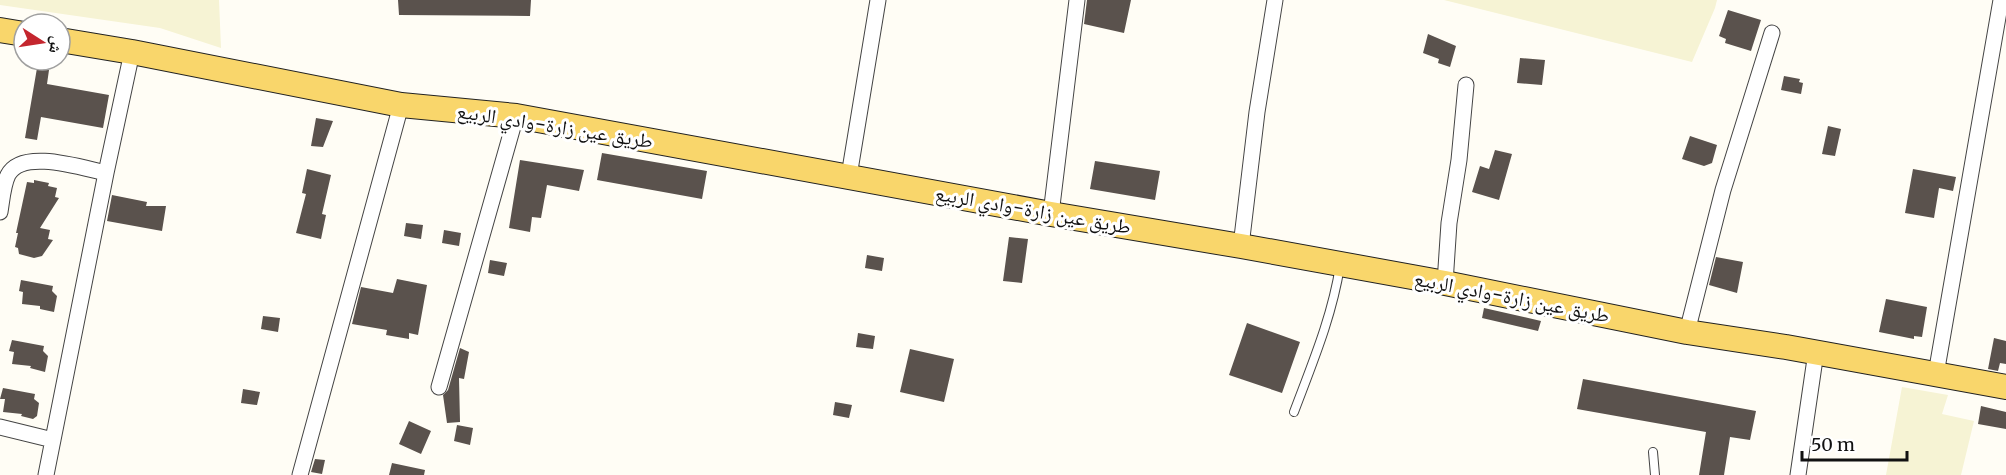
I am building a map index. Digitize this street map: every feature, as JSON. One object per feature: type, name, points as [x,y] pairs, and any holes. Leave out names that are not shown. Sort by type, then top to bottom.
[{"type":"main road","name":"طريق عين زارة-وادي الربيع","points":[[72,42],[401,105],[516,116],[1445,283],[1687,332],[1816,352],[2006,387]]},
{"type":"street","points":[[849,176],[878,0]]},
{"type":"street","points":[[1051,214],[1077,0]]},
{"type":"street","points":[[1241,246],[1257,112],[1275,0]]},
{"type":"street","points":[[1936,374],[2001,0]]},
{"type":"street","points":[[1687,332],[1723,190],[1772,33]]},
{"type":"street","points":[[46,475],[132,52]]},
{"type":"street","points":[[1445,283],[1449,223],[1459,160],[1466,85]]},
{"type":"street","points":[[300,475],[401,105]]},
{"type":"street","points":[[439,387],[516,116]]},
{"type":"street","points":[[0,212],[7,177],[18,164],[29,161],[48,161],[106,173]]},
{"type":"street","points":[[1798,475],[1816,352]]},
{"type":"street","points":[[0,427],[53,440]]},
{"type":"lane","points":[[1294,412],[1328,320],[1340,264]]},
{"type":"lane","points":[[1653,452],[1655,475]]},
{"type":"shaded area","points":[[0,0],[219,0],[221,48],[160,28],[72,15],[72,12],[49,12],[0,5]]},
{"type":"shaded area","points":[[1444,0],[1717,0],[1692,62]]},
{"type":"shaded area","points":[[1902,387],[1948,395],[1942,414],[1974,421],[1961,475],[1886,475]]},
{"type":"building","points":[[398,0],[531,0],[530,16],[399,15]]},
{"type":"building","points":[[1087,0],[1131,0],[1124,33],[1084,24]]},
{"type":"building","points":[[1728,10],[1761,20],[1751,51],[1725,43],[1726,39],[1719,36]]},
{"type":"building","points":[[1428,34],[1456,46],[1450,67],[1438,63],[1439,59],[1423,53]]},
{"type":"building","points":[[1520,58],[1545,60],[1542,85],[1517,83]]},
{"type":"building","points":[[36,72],[49,72],[47,84],[109,95],[103,128],[41,117],[37,140],[25,138]]},
{"type":"building","points":[[1784,76],[1800,79],[1799,82],[1803,83],[1801,94],[1781,90]]},
{"type":"building","points":[[316,118],[333,121],[323,147],[311,146]]},
{"type":"building","points":[[1828,126],[1841,129],[1835,156],[1822,154]]},
{"type":"building","points":[[1690,136],[1717,145],[1712,163],[1704,166],[1682,159]]},
{"type":"building","points":[[1495,150],[1512,154],[1499,200],[1472,192],[1480,166],[1489,169]]},
{"type":"building","points":[[602,153],[707,171],[702,199],[597,180]]},
{"type":"building","points":[[520,160],[584,170],[579,191],[547,185],[541,218],[532,217],[530,232],[509,228]]},
{"type":"building","points":[[1095,161],[1160,171],[1155,200],[1090,189]]},
{"type":"building","points":[[307,169],[331,175],[322,214],[326,215],[321,239],[296,233],[306,194],[302,193]]},
{"type":"building","points":[[1913,169],[1956,177],[1953,191],[1939,188],[1934,218],[1905,213]]},
{"type":"building","points":[[34,180],[49,183],[48,186],[57,188],[55,197],[59,198],[40,228],[50,230],[48,239],[53,240],[42,256],[34,258],[19,254],[18,248],[15,247],[27,182],[34,183]]},
{"type":"building","points":[[112,195],[147,202],[146,206],[166,206],[162,231],[107,221]]},
{"type":"building","points":[[406,223],[423,225],[421,239],[404,236]]},
{"type":"building","points":[[444,230],[461,233],[459,246],[442,243]]},
{"type":"building","points":[[1009,237],[1028,239],[1022,283],[1003,281]]},
{"type":"building","points":[[867,255],[884,258],[882,271],[865,268]]},
{"type":"building","points":[[1716,257],[1743,262],[1737,293],[1709,285]]},
{"type":"building","points":[[490,260],[507,263],[504,276],[488,273]]},
{"type":"building","points":[[397,279],[427,285],[418,335],[409,333],[409,339],[386,335],[387,330],[352,324],[361,287],[393,293]]},
{"type":"building","points":[[21,280],[53,286],[52,291],[57,296],[54,312],[40,309],[40,306],[22,304],[23,292],[19,291]]},
{"type":"building","points":[[1886,299],[1927,307],[1922,337],[1914,336],[1914,339],[1879,332]]},
{"type":"building","points":[[1484,308],[1541,321],[1538,331],[1482,318]]},
{"type":"building","points":[[263,316],[280,318],[278,332],[261,329]]},
{"type":"building","points":[[1247,323],[1300,342],[1282,393],[1229,375]]},
{"type":"building","points":[[858,333],[875,336],[873,349],[856,347]]},
{"type":"building","points":[[1994,338],[2006,341],[2006,364],[2000,363],[1998,371],[1988,369]]},
{"type":"building","points":[[12,340],[44,346],[43,351],[48,356],[45,372],[30,368],[31,366],[12,364],[14,352],[9,351]]},
{"type":"building","points":[[460,348],[469,352],[464,379],[459,378],[460,422],[447,423],[443,395],[448,390]]},
{"type":"building","points":[[910,349],[954,359],[944,402],[900,392]]},
{"type":"building","points":[[1583,379],[1756,411],[1750,440],[1730,437],[1724,475],[1699,475],[1706,432],[1577,409]]},
{"type":"building","points":[[3,388],[35,394],[34,399],[39,403],[37,416],[33,419],[21,416],[22,414],[3,412],[5,399],[0,399]]},
{"type":"building","points":[[243,389],[260,392],[257,405],[241,403]]},
{"type":"building","points":[[835,402],[852,405],[849,418],[833,415]]},
{"type":"building","points":[[1981,406],[2006,412],[2006,429],[1978,424]]},
{"type":"building","points":[[409,421],[431,431],[421,454],[399,444]]},
{"type":"building","points":[[457,425],[473,428],[470,445],[454,441]]},
{"type":"building","points":[[315,459],[325,460],[322,474],[311,472]]},
{"type":"building","points":[[392,463],[425,470],[424,475],[389,475]]}]
